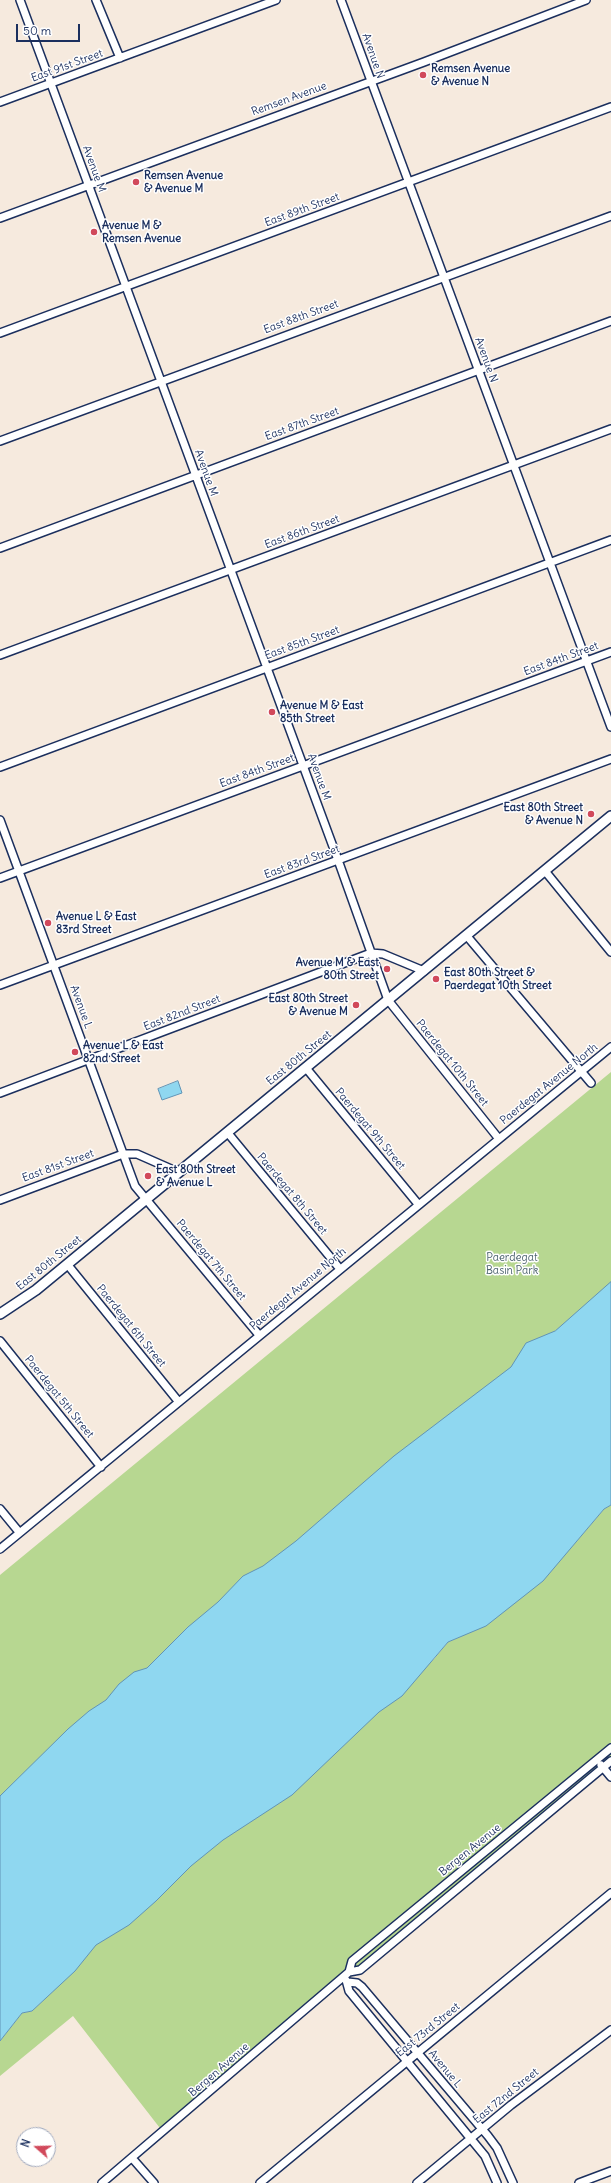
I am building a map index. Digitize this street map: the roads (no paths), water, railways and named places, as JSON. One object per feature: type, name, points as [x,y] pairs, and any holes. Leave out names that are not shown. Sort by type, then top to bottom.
[{"type":"street","name":"Avenue M","points":[[20,0],[338,860],[388,1000]]},
{"type":"street","points":[[96,0],[120,58]]},
{"type":"street","name":"East 91st Street","points":[[0,102],[276,0]]},
{"type":"street","name":"Avenue N","points":[[341,0],[611,727]]},
{"type":"street","name":"Remsen Avenue","points":[[0,218],[586,0]]},
{"type":"street","name":"East 89th Street","points":[[0,333],[611,108]]},
{"type":"street","name":"East 88th Street","points":[[0,440],[611,216]]},
{"type":"street","name":"East 87th Street","points":[[0,548],[611,321]]},
{"type":"street","name":"East 86th Street","points":[[0,655],[611,429]]},
{"type":"street","name":"East 85th Street","points":[[0,767],[611,540]]},
{"type":"street","name":"East 84th Street","points":[[0,878],[611,652]]},
{"type":"street","name":"East 83rd Street","points":[[0,985],[611,759]]},
{"type":"street","name":"East 80th Street","points":[[0,1314],[22,1301],[611,816]]},
{"type":"street","name":"Avenue L","points":[[0,820],[135,1186],[146,1199]]},
{"type":"street","points":[[545,871],[611,952]]},
{"type":"street","points":[[466,935],[591,1083]]},
{"type":"street","points":[[371,953],[383,954],[424,971]]},
{"type":"street","name":"East 82nd Street","points":[[0,1093],[371,953]]},
{"type":"street","name":"Paerdegat 10th Street","points":[[388,1000],[499,1139]]},
{"type":"street","name":"Paerdegat Avenue North","points":[[0,1548],[611,1047]]},
{"type":"street","name":"Paerdegat 9th Street","points":[[306,1068],[418,1204]]},
{"type":"street","name":"Paerdegat 8th Street","points":[[227,1132],[340,1269]]},
{"type":"street","points":[[123,1154],[137,1154],[178,1172]]},
{"type":"street","name":"East 81st Street","points":[[0,1200],[123,1154]]},
{"type":"street","name":"Paerdegat 7th Street","points":[[146,1199],[260,1335]]},
{"type":"street","name":"Paerdegat 6th Street","points":[[67,1264],[178,1401]]},
{"type":"street","name":"Paerdegat 5th Street","points":[[0,1341],[100,1467]]},
{"type":"street","points":[[0,1509],[19,1532]]},
{"type":"street","name":"Bergen Avenue","points":[[347,1977],[352,1961],[597,1760],[610,1752]]},
{"type":"street","points":[[597,1760],[611,1777]]},
{"type":"street","name":"Bergen Avenue","points":[[102,2183],[347,1977],[360,1970],[611,1761]]},
{"type":"street","name":"East 73rd Street","points":[[260,2183],[611,1893]]},
{"type":"street","points":[[347,1977],[349,1991],[485,2156],[498,2183]]},
{"type":"street","name":"Avenue L","points":[[347,1977],[362,1987],[497,2148],[513,2183]]},
{"type":"street","name":"East 72nd Street","points":[[417,2183],[558,2068],[611,2030]]},
{"type":"street","points":[[132,2158],[154,2183]]},
{"type":"street","points":[[579,2183],[611,2171]]},
{"type":"water","points":[[178,1081],[182,1093],[162,1100],[158,1089]]},
{"type":"water","points":[[611,1282],[611,1505],[604,1509],[543,1581],[486,1626],[448,1642],[402,1696],[379,1712],[292,1795],[223,1840],[191,1866],[156,1901],[129,1925],[96,1945],[75,1971],[32,2011],[22,2013],[0,2041],[0,1796],[68,1729],[89,1711],[106,1700],[119,1684],[134,1672],[147,1668],[188,1627],[218,1602],[243,1576],[263,1566],[296,1541],[394,1456],[511,1367],[526,1343],[555,1331]]},
{"type":"place","name":"Remsen Avenue & Avenue N","points":[[423,75]]},
{"type":"place","name":"Remsen Avenue & Avenue M","points":[[136,182]]},
{"type":"place","name":"Avenue M & Remsen Avenue","points":[[94,232]]},
{"type":"place","name":"Avenue M & East 85th Street","points":[[272,712]]},
{"type":"place","name":"East 80th Street & Avenue N","points":[[591,814]]},
{"type":"place","name":"Avenue L & East 83rd Street","points":[[48,923]]},
{"type":"place","name":"Avenue M & East 80th Street","points":[[387,969]]},
{"type":"place","name":"East 80th Street & Paerdegat 10th Street","points":[[436,979]]},
{"type":"place","name":"East 80th Street & Avenue M","points":[[356,1005]]},
{"type":"place","name":"Avenue L & East 82nd Street","points":[[75,1052]]},
{"type":"place","name":"East 80th Street & Avenue L","points":[[148,1176]]},
{"type":"park label","name":"Paerdegat Basin Park","points":[[512,1264]]}]
